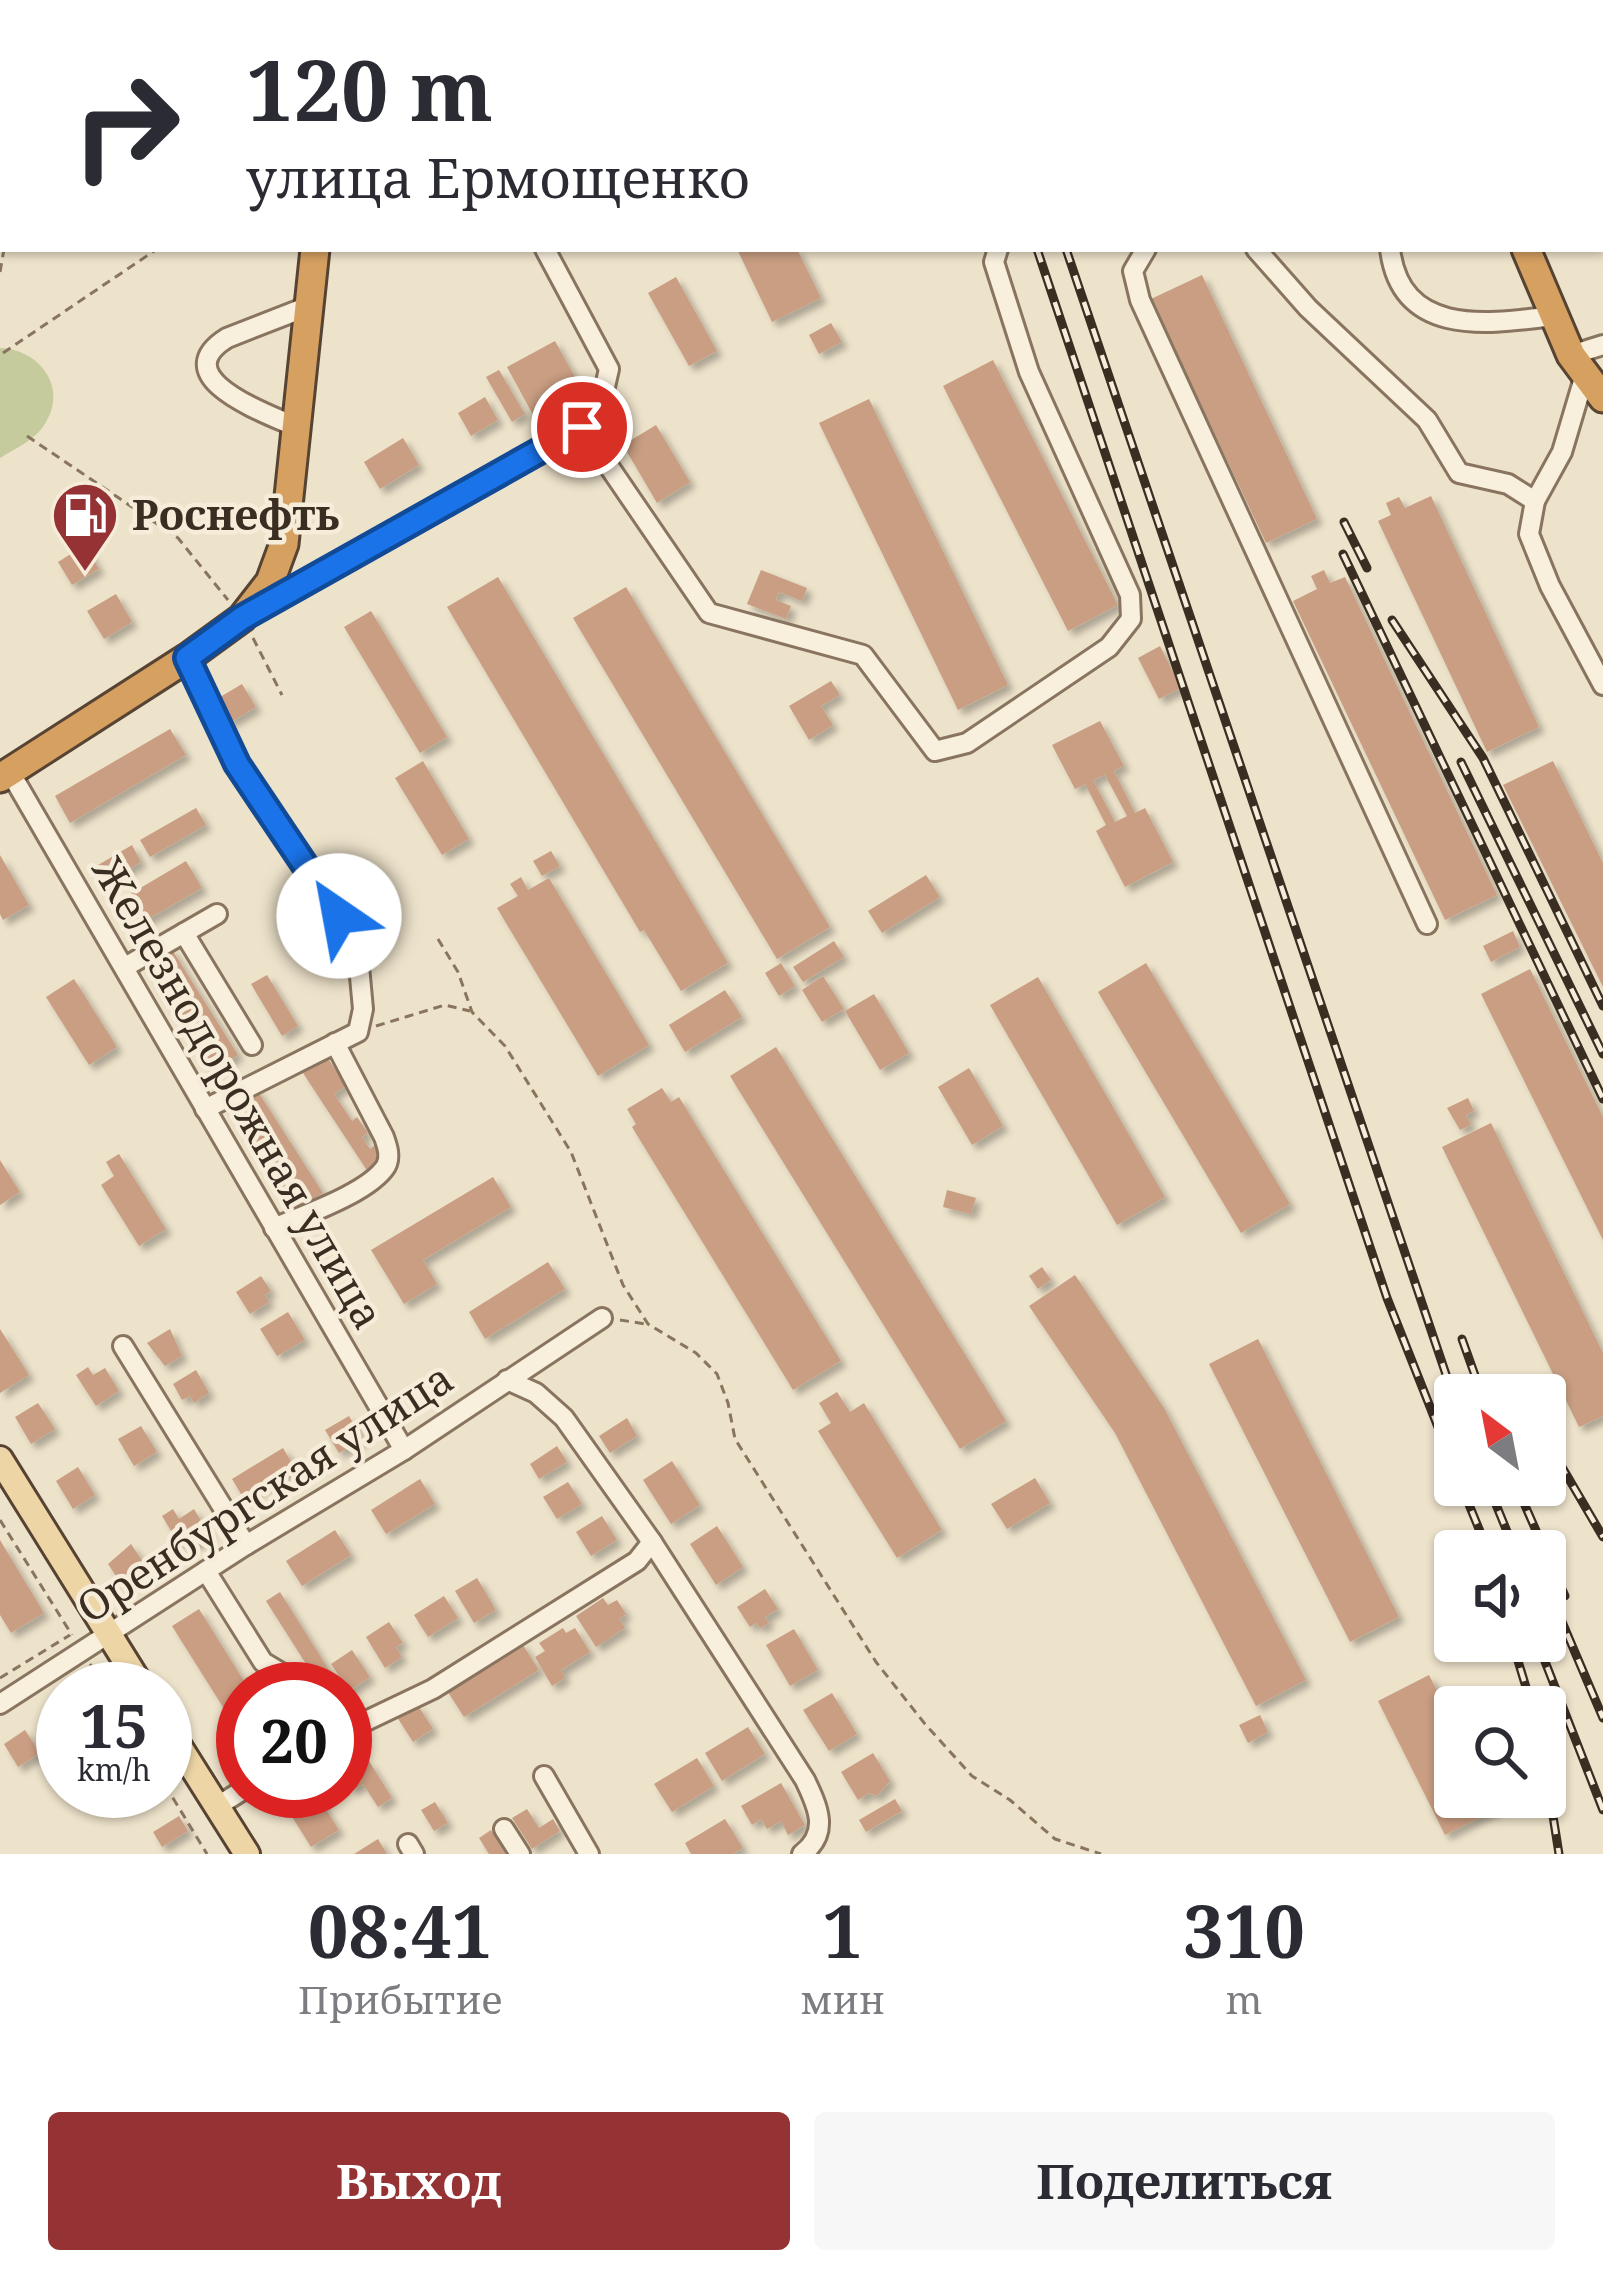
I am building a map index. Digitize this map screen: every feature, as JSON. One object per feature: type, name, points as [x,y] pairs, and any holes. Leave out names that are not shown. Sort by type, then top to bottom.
[{"type":"highway","points":[[5,775],[242,618],[270,582],[284,544],[315,252]]},
{"type":"highway","points":[[1527,252],[1586,377]]},
{"type":"main road","points":[[0,1459],[126,1662]]},
{"type":"main road","points":[[192,1767],[216,1805]]},
{"type":"main road","points":[[224,1818],[247,1854]]},
{"type":"street","points":[[242,618],[582,427],[602,404],[609,369],[546,252]]},
{"type":"street","points":[[582,427],[709,613],[863,655],[935,752],[967,743],[1109,647],[1131,619],[1130,595],[1029,372],[994,262],[997,252]]},
{"type":"street","points":[[1144,252],[1133,271],[1140,300],[1427,924]]},
{"type":"street","points":[[1259,252],[1308,308],[1427,420],[1459,472],[1508,484],[1535,501]]},
{"type":"street","points":[[1390,252],[1394,274],[1423,309],[1440,319],[1498,323],[1554,316]]},
{"type":"street","points":[[296,428],[220,391],[208,367],[218,343],[309,306]]},
{"type":"street","points":[[1603,345],[1586,377],[1562,452],[1535,501],[1529,535],[1550,586],[1603,685]]},
{"type":"street","points":[[187,658],[237,764],[357,944],[363,1009],[358,1032],[205,1109]]},
{"type":"street","name":"Железнодорожная улица","points":[[5,775],[125,968],[404,1450]]},
{"type":"street","points":[[125,968],[217,914]]},
{"type":"street","points":[[184,933],[252,1045]]},
{"type":"street","points":[[274,1228],[362,1187],[386,1166],[389,1154],[384,1137],[334,1043]]},
{"type":"street","name":"Оренбургская улица","points":[[0,1704],[246,1545],[404,1450],[602,1318]]},
{"type":"street","points":[[123,1346],[246,1545]]},
{"type":"street","points":[[507,1380],[536,1393],[564,1418],[652,1542],[805,1780],[818,1807],[820,1830],[812,1847],[802,1854]]},
{"type":"street","points":[[372,1718],[433,1689],[637,1561],[652,1542]]},
{"type":"street","points":[[206,1571],[263,1662]]},
{"type":"street","points":[[544,1776],[589,1854]]},
{"type":"street","points":[[504,1829],[520,1854]]},
{"type":"path","points":[[3,353],[153,252]]},
{"type":"path","points":[[27,436],[178,538],[242,618],[282,695]]},
{"type":"path","points":[[438,939],[458,973],[472,1012],[505,1046],[572,1152],[623,1285],[648,1324]]},
{"type":"path","points":[[358,1032],[445,1005],[472,1012]]},
{"type":"path","points":[[602,1318],[648,1324],[696,1353],[716,1374],[735,1438],[863,1644],[925,1724],[972,1776],[1010,1800],[1055,1839],[1101,1854]]},
{"type":"path","points":[[0,1520],[72,1634],[0,1678]]},
{"type":"path","points":[[0,1537],[8,1532]]},
{"type":"path","points":[[83,1653],[89,1662]]},
{"type":"path","points":[[185,1818],[207,1854]]},
{"type":"green space","points":[[0,348],[37,362],[46,372],[53,395],[42,428],[0,458]]},
{"type":"building","points":[[738,252],[798,252],[821,298],[772,322]]},
{"type":"building","points":[[1202,275],[1317,519],[1266,543],[1151,299]]},
{"type":"building","points":[[676,277],[717,351],[689,366],[648,293]]},
{"type":"building","points":[[831,323],[842,342],[819,354],[809,335]]},
{"type":"building","points":[[555,341],[575,377],[539,396],[551,417],[538,424],[507,367]]},
{"type":"building","points":[[993,360],[1118,605],[1068,631],[943,386]]},
{"type":"building","points":[[499,370],[525,414],[512,422],[486,377]]},
{"type":"building","points":[[485,397],[498,420],[471,436],[458,413]]},
{"type":"building","points":[[869,399],[1008,685],[958,710],[819,423]]},
{"type":"building","points":[[656,425],[690,482],[657,503],[623,445]]},
{"type":"building","points":[[403,438],[419,465],[380,489],[364,462]]},
{"type":"building","points":[[1431,496],[1539,727],[1487,752],[1378,521],[1391,515],[1386,503],[1399,497],[1405,508]]},
{"type":"building","points":[[85,545],[99,569],[72,585],[58,562]]},
{"type":"building","points":[[761,570],[807,588],[802,601],[779,592],[776,600],[791,606],[786,619],[747,604]]},
{"type":"building","points":[[1324,570],[1330,583],[1345,577],[1497,895],[1445,920],[1293,601],[1317,589],[1311,576]]},
{"type":"building","points":[[498,577],[728,963],[681,991],[644,930],[640,932],[447,607]]},
{"type":"building","points":[[626,587],[830,927],[777,959],[573,618]]},
{"type":"building","points":[[116,594],[132,622],[104,639],[87,611]]},
{"type":"building","points":[[371,611],[447,737],[420,753],[344,627]]},
{"type":"building","points":[[1160,646],[1181,688],[1159,699],[1138,658]]},
{"type":"building","points":[[831,681],[840,695],[821,706],[833,725],[809,740],[789,706]]},
{"type":"building","points":[[242,684],[256,707],[229,723],[215,700]]},
{"type":"building","points":[[1100,721],[1124,766],[1114,771],[1135,813],[1145,808],[1173,862],[1125,887],[1096,831],[1106,825],[1085,784],[1075,789],[1052,745]],"holes":[[[1105,775],[1127,816],[1115,822],[1093,780]]]},
{"type":"building","points":[[170,729],[186,755],[70,823],[55,796]]},
{"type":"building","points":[[423,761],[469,839],[442,855],[395,778]]},
{"type":"building","points":[[1553,761],[1603,863],[1603,987],[1503,785]]},
{"type":"building","points":[[196,808],[206,825],[150,857],[140,840]]},
{"type":"building","points":[[132,845],[141,862],[103,885],[93,868]]},
{"type":"building","points":[[551,851],[560,866],[542,876],[533,861]]},
{"type":"building","points":[[0,855],[29,905],[3,920],[0,914]]},
{"type":"building","points":[[186,861],[202,888],[131,929],[115,903]]},
{"type":"building","points":[[926,875],[940,897],[882,933],[868,911]]},
{"type":"building","points":[[521,877],[528,890],[549,878],[649,1045],[598,1076],[497,908],[518,896],[510,884]]},
{"type":"building","points":[[1513,931],[1520,947],[1491,962],[1483,946]]},
{"type":"building","points":[[834,941],[844,957],[803,982],[793,967]]},
{"type":"building","points":[[171,948],[238,1055],[211,1072],[144,965]]},
{"type":"building","points":[[781,963],[795,986],[779,996],[765,973]]},
{"type":"building","points":[[1146,963],[1290,1204],[1241,1233],[1098,992]]},
{"type":"building","points":[[1530,969],[1603,1117],[1603,1240],[1481,994]]},
{"type":"building","points":[[267,975],[298,1026],[282,1036],[251,984]]},
{"type":"building","points":[[823,976],[844,1009],[822,1022],[802,990]]},
{"type":"building","points":[[1038,977],[1165,1197],[1117,1225],[990,1005]]},
{"type":"building","points":[[74,979],[117,1047],[89,1065],[46,997]]},
{"type":"building","points":[[725,990],[742,1017],[685,1052],[669,1025]]},
{"type":"building","points":[[874,994],[909,1053],[880,1070],[845,1011]]},
{"type":"building","points":[[776,1047],[1006,1421],[960,1449],[730,1076]]},
{"type":"building","points":[[327,1057],[346,1086],[334,1094],[352,1121],[357,1117],[368,1133],[362,1137],[370,1149],[375,1145],[385,1162],[368,1172],[303,1073]]},
{"type":"building","points":[[969,1068],[1003,1126],[972,1145],[938,1087]]},
{"type":"building","points":[[255,1087],[323,1193],[294,1211],[225,1105]]},
{"type":"building","points":[[662,1088],[671,1102],[679,1097],[841,1361],[793,1390],[632,1127],[636,1124],[627,1109]]},
{"type":"building","points":[[1468,1098],[1474,1111],[1466,1115],[1471,1125],[1460,1130],[1447,1108]]},
{"type":"building","points":[[1491,1123],[1603,1353],[1603,1416],[1579,1427],[1566,1400],[1566,1374],[1553,1374],[1442,1147]]},
{"type":"building","points":[[119,1154],[166,1229],[139,1246],[101,1185],[114,1176],[106,1162]]},
{"type":"building","points":[[0,1160],[20,1192],[0,1205]]},
{"type":"building","points":[[493,1177],[511,1207],[423,1260],[437,1284],[404,1304],[371,1250]]},
{"type":"building","points":[[947,1190],[976,1198],[971,1214],[943,1207]]},
{"type":"building","points":[[548,1262],[565,1289],[485,1339],[469,1312]]},
{"type":"building","points":[[1042,1267],[1051,1280],[1038,1289],[1029,1276]]},
{"type":"building","points":[[1075,1275],[1164,1408],[1306,1680],[1256,1706],[1115,1433],[1029,1306]]},
{"type":"building","points":[[261,1276],[271,1291],[265,1295],[269,1302],[250,1314],[236,1292]]},
{"type":"building","points":[[288,1312],[305,1340],[277,1356],[260,1329]]},
{"type":"building","points":[[0,1329],[29,1375],[0,1393]]},
{"type":"building","points":[[170,1329],[182,1356],[165,1366],[147,1343]]},
{"type":"building","points":[[1258,1339],[1399,1617],[1350,1642],[1209,1364]]},
{"type":"building","points":[[88,1367],[93,1375],[105,1368],[119,1391],[96,1406],[76,1375]]},
{"type":"building","points":[[196,1370],[209,1393],[194,1403],[190,1396],[182,1400],[173,1384]]},
{"type":"building","points":[[837,1392],[850,1412],[864,1403],[942,1530],[897,1558],[818,1431],[831,1423],[819,1403]]},
{"type":"building","points":[[38,1403],[55,1429],[31,1444],[15,1417]]},
{"type":"building","points":[[349,1416],[363,1439],[339,1453],[325,1430]]},
{"type":"building","points":[[627,1418],[637,1436],[610,1453],[599,1436]]},
{"type":"building","points":[[141,1426],[157,1452],[134,1466],[118,1439]]},
{"type":"building","points":[[557,1446],[567,1462],[539,1479],[530,1464]]},
{"type":"building","points":[[283,1448],[295,1468],[244,1499],[232,1479]]},
{"type":"building","points":[[672,1461],[700,1505],[671,1524],[643,1480]]},
{"type":"building","points":[[78,1467],[95,1495],[73,1509],[56,1481]]},
{"type":"building","points":[[1035,1478],[1050,1503],[1007,1529],[991,1504]]},
{"type":"building","points":[[420,1479],[435,1504],[386,1534],[371,1510]]},
{"type":"building","points":[[568,1482],[582,1504],[557,1519],[543,1497]]},
{"type":"building","points":[[173,1509],[179,1519],[194,1509],[210,1536],[191,1546],[187,1539],[179,1544],[162,1516]]},
{"type":"building","points":[[602,1516],[617,1540],[591,1556],[576,1532]]},
{"type":"building","points":[[717,1526],[743,1567],[716,1585],[690,1544]]},
{"type":"building","points":[[335,1530],[351,1555],[302,1586],[286,1561]]},
{"type":"building","points":[[0,1540],[44,1613],[11,1633],[0,1615]]},
{"type":"building","points":[[131,1544],[149,1571],[124,1588],[108,1564]]},
{"type":"building","points":[[477,1578],[496,1610],[474,1623],[455,1591]]},
{"type":"building","points":[[765,1589],[778,1609],[765,1617],[769,1623],[750,1627],[737,1607]]},
{"type":"building","points":[[280,1592],[324,1662],[305,1662],[266,1601]]},
{"type":"building","points":[[444,1596],[458,1618],[428,1637],[414,1615]]},
{"type":"building","points":[[603,1598],[608,1605],[617,1600],[626,1614],[619,1619],[625,1628],[596,1647],[576,1616]]},
{"type":"building","points":[[199,1609],[232,1662],[216,1662],[216,1696],[172,1626]]},
{"type":"building","points":[[389,1622],[403,1643],[396,1647],[402,1657],[385,1668],[366,1637]]},
{"type":"building","points":[[563,1628],[566,1633],[575,1628],[590,1652],[561,1670],[565,1678],[552,1686],[535,1657],[545,1651],[539,1643]]},
{"type":"building","points":[[794,1629],[818,1670],[790,1686],[766,1645]]},
{"type":"building","points":[[521,1642],[539,1670],[464,1717],[446,1689]]},
{"type":"building","points":[[352,1650],[360,1662],[334,1662]]},
{"type":"building","points":[[1429,1675],[1435,1686],[1434,1813],[1378,1701]]},
{"type":"building","points":[[832,1693],[857,1734],[829,1751],[803,1710]]},
{"type":"building","points":[[417,1704],[433,1729],[413,1742],[397,1717]]},
{"type":"building","points":[[1260,1715],[1268,1732],[1248,1743],[1239,1725]]},
{"type":"building","points":[[748,1727],[765,1754],[722,1781],[705,1753]]},
{"type":"building","points":[[25,1730],[36,1756],[18,1767],[4,1744]]},
{"type":"building","points":[[873,1753],[890,1781],[877,1796],[869,1793],[858,1800],[841,1772]]},
{"type":"building","points":[[697,1758],[714,1786],[672,1812],[654,1784]]},
{"type":"building","points":[[372,1766],[392,1798],[378,1807],[372,1798]]},
{"type":"building","points":[[781,1783],[805,1825],[788,1835],[781,1821],[767,1829],[761,1819],[752,1825],[741,1806]]},
{"type":"building","points":[[895,1799],[902,1811],[866,1832],[859,1820]]},
{"type":"building","points":[[435,1802],[448,1823],[434,1831],[421,1810]]},
{"type":"building","points":[[527,1809],[539,1828],[553,1819],[560,1831],[532,1849],[512,1818]]},
{"type":"building","points":[[176,1818],[188,1831],[162,1847],[153,1832]]},
{"type":"building","points":[[293,1818],[331,1818],[339,1830],[311,1847]]},
{"type":"building","points":[[1436,1818],[1479,1818],[1445,1835]]},
{"type":"building","points":[[725,1819],[743,1848],[733,1854],[691,1854],[685,1843]]},
{"type":"building","points":[[491,1830],[506,1854],[489,1854],[479,1838]]},
{"type":"building","points":[[378,1839],[387,1854],[354,1854]]},
{"type":"railway","points":[[1038,252],[1387,1298],[1434,1417]]},
{"type":"railway","points":[[1067,252],[1446,1374]]},
{"type":"railway","points":[[1344,522],[1367,568]]},
{"type":"railway","points":[[1343,554],[1603,1099]]},
{"type":"railway","points":[[1392,620],[1483,758],[1603,1006]]},
{"type":"railway","points":[[1461,762],[1603,1054]]},
{"type":"railway","points":[[1462,1339],[1474,1374]]},
{"type":"railway","points":[[1566,1474],[1603,1537]]},
{"type":"railway","points":[[1470,1506],[1479,1530]]},
{"type":"railway","points":[[1497,1506],[1506,1530]]},
{"type":"railway","points":[[1525,1506],[1536,1530]]},
{"type":"railway","points":[[1566,1631],[1603,1718]]},
{"type":"railway","points":[[1518,1662],[1526,1686]]},
{"type":"railway","points":[[1545,1662],[1603,1810]]},
{"type":"railway","points":[[1553,1818],[1559,1854]]},
{"type":"place","name":"Роснефть","points":[[85,574]]},
{"type":"route","points":[[339,916],[237,764],[187,658],[242,618],[582,427]]}]
